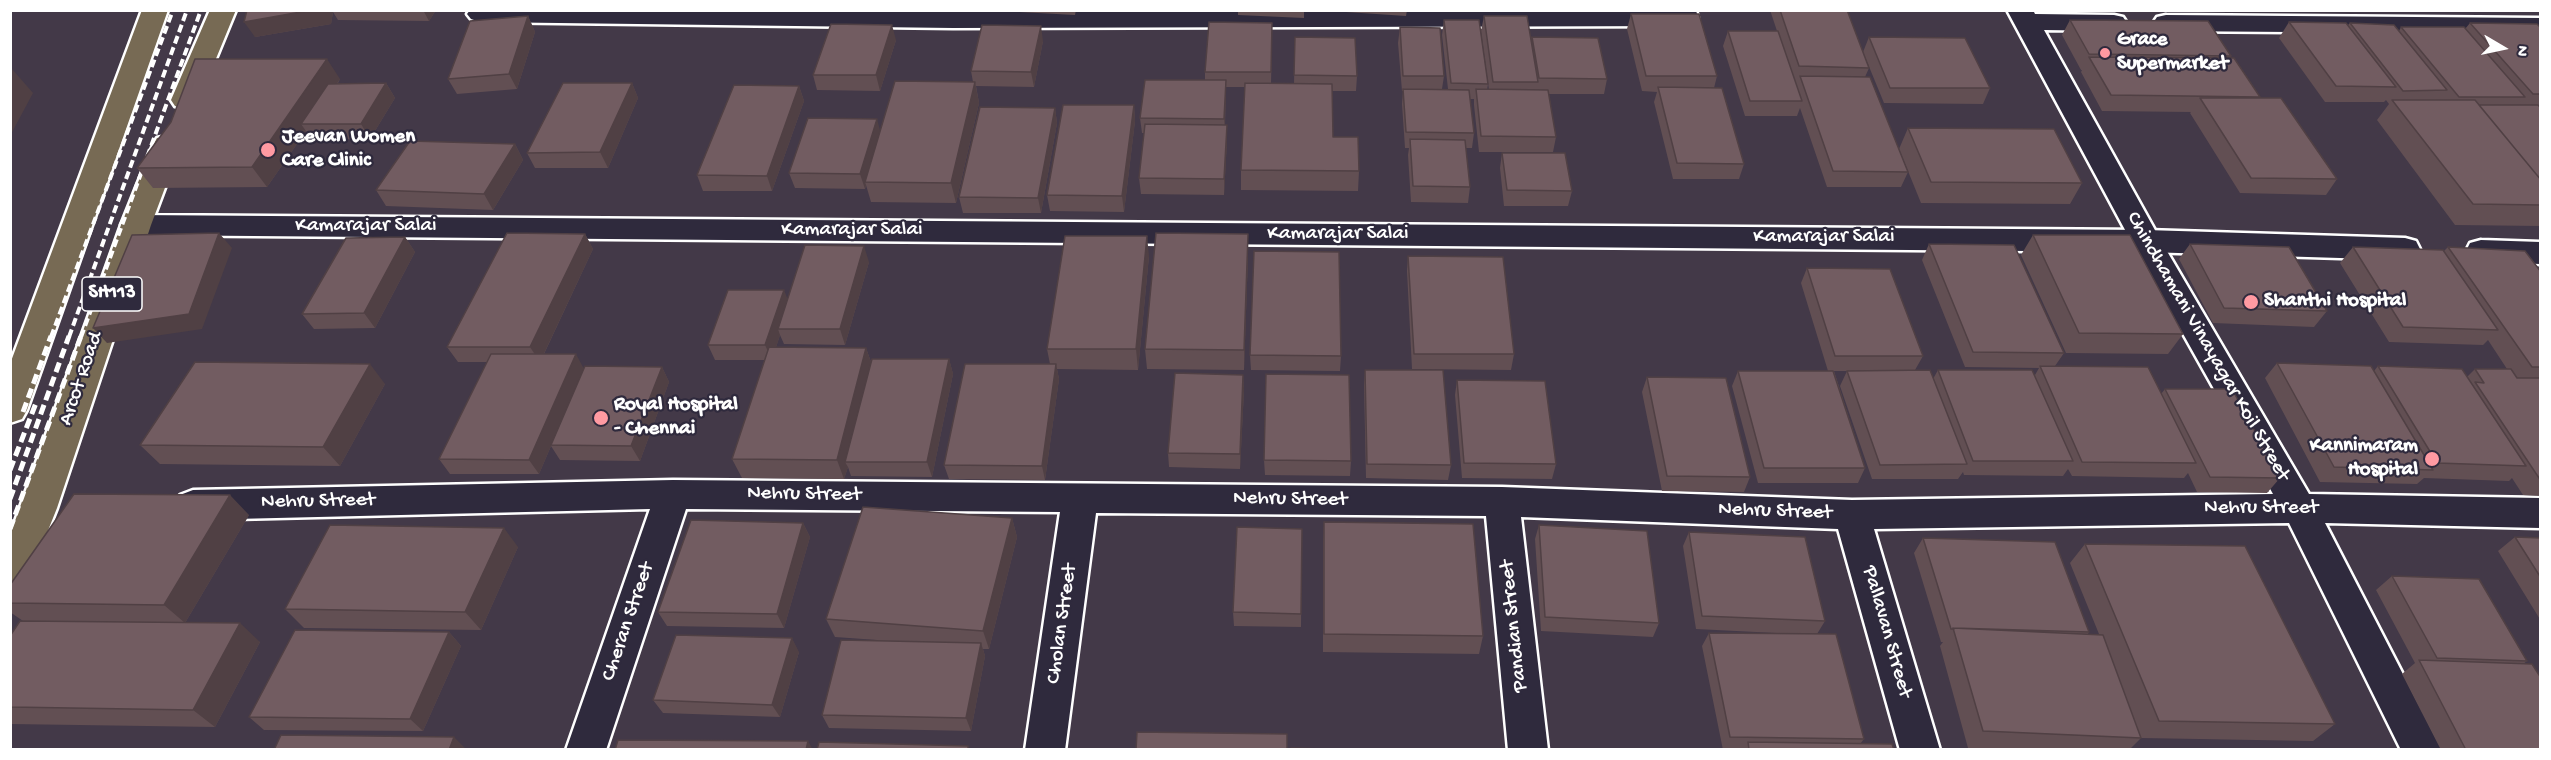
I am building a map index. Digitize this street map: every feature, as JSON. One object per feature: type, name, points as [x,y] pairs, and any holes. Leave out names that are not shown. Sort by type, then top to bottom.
[{"type":"main road","name":"SH113","points":[[10,410],[155,10]]},
{"type":"main road","name":"Arcot Road","points":[[10,582],[39,508],[136,225],[223,10]]},
{"type":"street","points":[[481,12],[954,16],[1684,14]]},
{"type":"street","points":[[2023,16],[2333,17],[2541,26]]},
{"type":"street","name":"Chindhamani Vinayagar Koil Street","points":[[2023,16],[2146,241],[2299,508],[2422,750]]},
{"type":"street","name":"Kamarajar Salai","points":[[136,225],[2146,241],[2541,253]]},
{"type":"street","name":"Nehru Street","points":[[158,505],[673,494],[1502,502],[1851,515],[2299,508],[2541,513]]},
{"type":"street","name":"Cheran Street","points":[[586,750],[673,494]]},
{"type":"street","name":"Cholan Street","points":[[1045,750],[1080,498]]},
{"type":"street","name":"Pandian Street","points":[[1502,502],[1528,750]]},
{"type":"street","points":[[39,508],[74,507]]},
{"type":"street","name":"Pallavan Street","points":[[1851,515],[1920,750]]},
{"type":"building","points":[[247,10],[312,10],[244,22]]},
{"type":"building","points":[[1780,10],[1847,10],[1869,68],[1799,66]]},
{"type":"building","points":[[1631,14],[1699,14],[1717,76],[1646,76]]},
{"type":"building","points":[[528,16],[509,74],[448,79],[470,21]]},
{"type":"building","points":[[1484,16],[1527,16],[1538,82],[1493,82]]},
{"type":"building","points":[[1444,20],[1479,20],[1488,84],[1451,83]]},
{"type":"building","points":[[2070,20],[2208,21],[2231,56],[2089,54]]},
{"type":"building","points":[[1209,22],[1272,23],[1271,72],[1205,72]]},
{"type":"building","points":[[2289,22],[2346,23],[2396,87],[2336,86]]},
{"type":"building","points":[[2350,23],[2394,25],[2447,90],[2403,91]]},
{"type":"building","points":[[2470,23],[2537,24],[2541,28],[2541,94],[2533,94]]},
{"type":"building","points":[[831,24],[892,25],[876,75],[813,75]]},
{"type":"building","points":[[982,25],[1041,26],[1031,72],[971,71]]},
{"type":"building","points":[[1400,27],[1440,28],[1444,76],[1403,76]]},
{"type":"building","points":[[2401,27],[2464,27],[2525,97],[2459,97]]},
{"type":"building","points":[[1728,31],[1778,31],[1802,101],[1750,101]]},
{"type":"building","points":[[1295,37],[1355,38],[1357,76],[1294,75]]},
{"type":"building","points":[[1532,37],[1598,38],[1607,79],[1539,78]]},
{"type":"building","points":[[1869,37],[1965,38],[1990,88],[1890,88]]},
{"type":"building","points":[[2089,57],[2234,58],[2260,97],[2111,95]]},
{"type":"building","points":[[195,59],[327,59],[252,167],[137,168],[171,122]]},
{"type":"building","points":[[1800,76],[1870,77],[1908,172],[1833,171]]},
{"type":"building","points":[[1145,80],[1226,80],[1224,119],[1140,118]]},
{"type":"building","points":[[895,81],[975,82],[951,183],[865,182]]},
{"type":"building","points":[[386,83],[361,124],[301,124],[328,84]]},
{"type":"building","points":[[563,83],[632,83],[600,152],[527,153]]},
{"type":"building","points":[[1245,83],[1332,84],[1333,137],[1358,137],[1359,171],[1241,170]]},
{"type":"building","points":[[734,85],[799,86],[767,176],[697,175]]},
{"type":"building","points":[[1658,87],[1722,88],[1744,164],[1677,163]]},
{"type":"building","points":[[1403,89],[1469,90],[1474,133],[1406,132]]},
{"type":"building","points":[[1476,89],[1548,90],[1556,137],[1481,136]]},
{"type":"building","points":[[2200,98],[2281,98],[2337,179],[2251,178]]},
{"type":"building","points":[[2392,100],[2475,100],[2541,180],[2541,205],[2473,204]]},
{"type":"building","points":[[1063,105],[1134,105],[1122,196],[1047,195]]},
{"type":"building","points":[[2479,105],[2538,105],[2541,108],[2541,180]]},
{"type":"building","points":[[980,107],[1055,108],[1038,198],[959,197]]},
{"type":"building","points":[[808,118],[877,119],[860,174],[789,173]]},
{"type":"building","points":[[1145,124],[1227,125],[1224,179],[1139,178]]},
{"type":"building","points":[[1908,128],[2054,129],[2082,183],[1931,182]]},
{"type":"building","points":[[1410,139],[1465,140],[1470,187],[1413,186]]},
{"type":"building","points":[[410,141],[515,144],[484,194],[376,190]]},
{"type":"building","points":[[1502,153],[1565,153],[1572,191],[1507,190]]},
{"type":"building","points":[[219,233],[189,314],[93,328],[132,235]]},
{"type":"building","points":[[507,233],[585,234],[530,347],[447,347]]},
{"type":"building","points":[[1156,233],[1248,234],[1244,350],[1145,349]]},
{"type":"building","points":[[2033,235],[2130,235],[2183,334],[2079,333]]},
{"type":"building","points":[[1065,236],[1147,236],[1136,349],[1047,349]]},
{"type":"building","points":[[405,237],[364,313],[302,314],[346,238]]},
{"type":"building","points":[[1929,244],[2014,245],[2064,353],[1973,352]]},
{"type":"building","points":[[2190,244],[2289,247],[2327,311],[2224,308]]},
{"type":"building","points":[[805,245],[864,246],[840,329],[778,329]]},
{"type":"building","points":[[2353,247],[2443,250],[2498,330],[2403,327]]},
{"type":"building","points":[[2448,247],[2525,251],[2541,272],[2541,367],[2532,367]]},
{"type":"building","points":[[1254,251],[1339,252],[1341,356],[1250,355]]},
{"type":"building","points":[[1408,256],[1503,257],[1514,354],[1414,354]]},
{"type":"building","points":[[1807,268],[1890,269],[1923,356],[1835,356]]},
{"type":"building","points":[[728,290],[784,290],[765,345],[708,345]]},
{"type":"building","points":[[769,347],[866,348],[837,460],[732,459]]},
{"type":"building","points":[[491,354],[576,354],[529,460],[439,459]]},
{"type":"building","points":[[872,359],[949,359],[927,462],[845,462]]},
{"type":"building","points":[[195,362],[370,364],[323,447],[140,445]]},
{"type":"building","points":[[2277,363],[2371,366],[2433,470],[2334,467]]},
{"type":"building","points":[[965,364],[1056,364],[1042,466],[944,465]]},
{"type":"building","points":[[585,366],[662,367],[631,446],[551,445]]},
{"type":"building","points":[[2040,366],[2148,367],[2196,463],[2082,462]]},
{"type":"building","points":[[2378,366],[2462,369],[2526,466],[2437,463]]},
{"type":"building","points":[[2475,369],[2511,369],[2517,378],[2541,378],[2541,481],[2475,382],[2484,383]]},
{"type":"building","points":[[1365,370],[1443,370],[1451,465],[1367,464]]},
{"type":"building","points":[[1930,370],[1967,464],[1880,465],[1847,371]]},
{"type":"building","points":[[1938,370],[2032,370],[2073,461],[1973,461]]},
{"type":"building","points":[[1738,371],[1833,371],[1865,468],[1764,468]]},
{"type":"building","points":[[1175,373],[1243,375],[1240,454],[1168,453]]},
{"type":"building","points":[[1266,374],[1349,375],[1351,461],[1264,460]]},
{"type":"building","points":[[1647,377],[1726,378],[1750,477],[1667,476]]},
{"type":"building","points":[[1457,380],[1545,381],[1556,464],[1464,463]]},
{"type":"building","points":[[2165,389],[2232,389],[2280,478],[2210,477]]},
{"type":"building","points":[[74,494],[230,495],[164,605],[10,603],[10,585]]},
{"type":"building","points":[[863,507],[1012,518],[983,631],[826,619]]},
{"type":"building","points":[[691,520],[803,523],[777,614],[658,612]]},
{"type":"building","points":[[1324,522],[1473,524],[1483,636],[1324,634]]},
{"type":"building","points":[[330,525],[504,528],[465,612],[285,609]]},
{"type":"building","points":[[1539,525],[1647,531],[1659,623],[1545,617]]},
{"type":"building","points":[[1237,527],[1302,529],[1301,614],[1233,612]]},
{"type":"building","points":[[1689,532],[1805,537],[1825,621],[1702,616]]},
{"type":"building","points":[[2515,537],[2541,538],[2541,578]]},
{"type":"building","points":[[1923,538],[2055,542],[2089,632],[1951,629]]},
{"type":"building","points":[[2085,544],[2245,546],[2335,724],[2159,721]]},
{"type":"building","points":[[2392,576],[2479,579],[2527,661],[2437,658]]},
{"type":"building","points":[[20,621],[240,623],[193,710],[10,707],[10,636]]},
{"type":"building","points":[[1953,628],[2103,635],[2141,738],[1983,731]]},
{"type":"building","points":[[295,630],[449,632],[410,719],[249,717]]},
{"type":"building","points":[[1709,633],[1836,634],[1864,739],[1730,737]]},
{"type":"building","points":[[676,635],[792,638],[772,705],[653,700]]},
{"type":"building","points":[[841,640],[981,643],[966,718],[822,715]]},
{"type":"building","points":[[2419,660],[2532,664],[2541,678],[2541,750],[2466,750]]},
{"type":"building","points":[[1137,732],[1287,734],[1287,750],[1136,750]]},
{"type":"building","points":[[281,735],[454,737],[449,750],[274,750]]},
{"type":"building","points":[[618,740],[808,741],[806,750],[615,750]]},
{"type":"building","points":[[819,742],[968,746],[968,750],[817,750]]},
{"type":"building","points":[[1748,742],[1892,744],[1894,750],[1749,750]]},
{"type":"building","points":[[1291,748],[1357,750],[1291,750]]},
{"type":"railway","points":[[51,337],[173,10]]},
{"type":"railway","points":[[69,337],[187,10]]},
{"type":"railway","points":[[81,337],[201,10]]},
{"type":"railway","points":[[23,412],[51,336]]},
{"type":"railway","points":[[10,499],[69,336]]},
{"type":"railway","points":[[10,529],[81,336]]},
{"type":"railway","points":[[10,470],[36,403]]},
{"type":"place","name":"Grace Supermarket","points":[[2105,53]]},
{"type":"place","name":"Jeevan Women Care Clinic","points":[[268,150]]},
{"type":"place","name":"Shanthi Hospital","points":[[2251,302]]},
{"type":"place","name":"Royal Hospital - Chennai","points":[[601,418]]},
{"type":"place","name":"Kannimaram Hospital","points":[[2432,459]]}]
